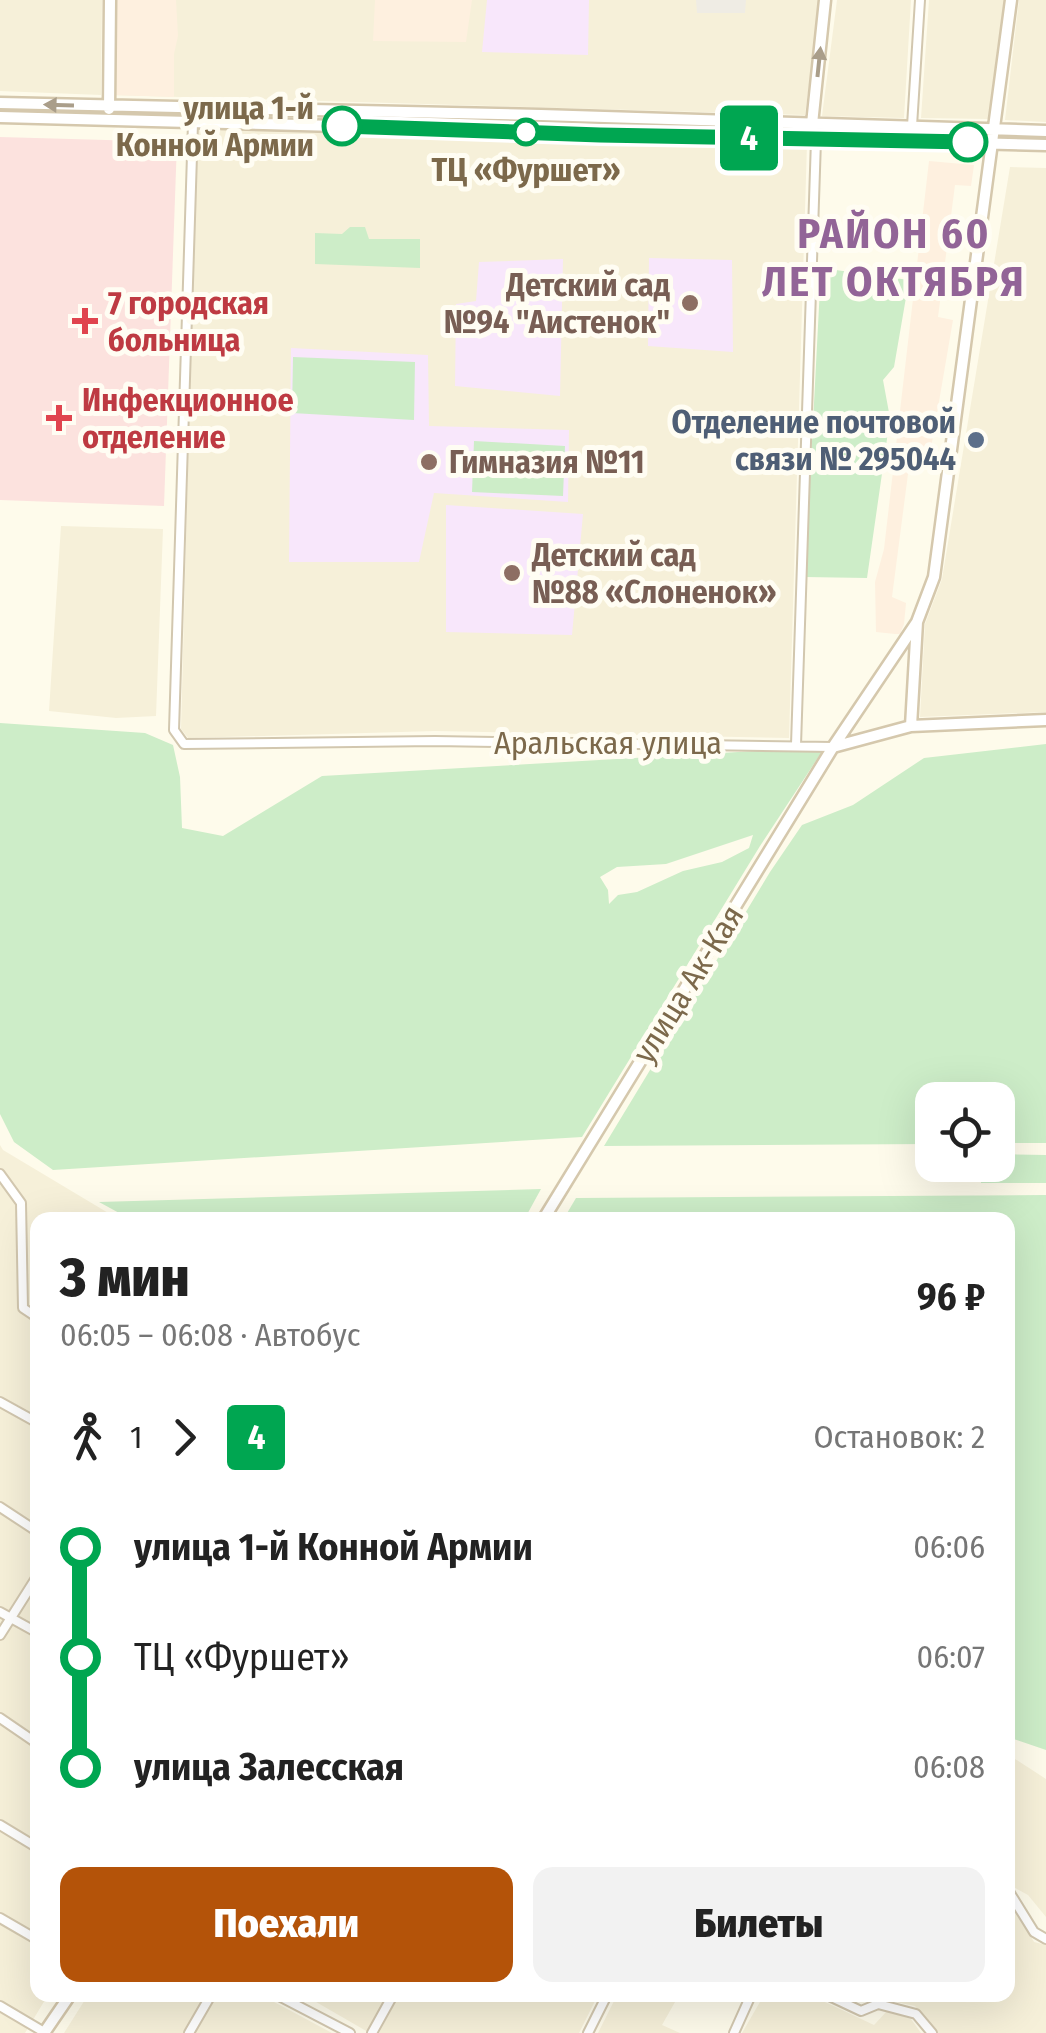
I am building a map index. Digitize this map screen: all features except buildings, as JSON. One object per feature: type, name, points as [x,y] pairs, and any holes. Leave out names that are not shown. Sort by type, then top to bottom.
[{"type":"main road","points":[[109,113],[110,0]]},
{"type":"main road","points":[[812,124],[825,0]]},
{"type":"main road","points":[[911,726],[917,622],[934,577],[1011,0]]},
{"type":"main road","points":[[0,103],[192,122],[1046,145]]},
{"type":"main road","points":[[342,110],[342,126]]},
{"type":"main road","points":[[0,116],[342,110],[1046,131]]},
{"type":"main road","name":"улица Ак-Кая","points":[[548,1212],[833,747],[917,622]]},
{"type":"main road","name":"Аральская улица","points":[[833,747],[911,726],[1046,720]]},
{"type":"main road","points":[[44,2033],[65,2002]]},
{"type":"street","points":[[912,126],[920,0]]},
{"type":"street","name":"Аральская улица","points":[[192,122],[174,730],[184,744],[454,742],[833,747]]},
{"type":"street","points":[[796,745],[816,140]]},
{"type":"street","points":[[1,1174],[21,1203],[23,1308],[30,1313]]},
{"type":"street","points":[[0,1402],[30,1419]]},
{"type":"street","points":[[0,1507],[30,1527]]},
{"type":"street","points":[[0,1635],[30,1588]]},
{"type":"street","points":[[0,1612],[30,1629]]},
{"type":"street","points":[[0,1718],[30,1739]]},
{"type":"street","points":[[0,1825],[30,1843]]},
{"type":"street","points":[[1015,1901],[1034,1932],[1046,1939]]},
{"type":"street","points":[[0,1918],[30,1935]]},
{"type":"street","points":[[190,2033],[207,2002]]},
{"type":"street","points":[[290,2002],[350,2033]]},
{"type":"street","points":[[372,2033],[388,2002]]},
{"type":"street","points":[[588,2033],[604,2002]]},
{"type":"street","points":[[734,2033],[749,2002]]},
{"type":"street","points":[[841,2002],[861,2011],[875,2002]]},
{"type":"street","points":[[887,2002],[916,2014],[932,2033]]},
{"type":"street","points":[[0,2006],[44,2033]]},
{"type":"shaded area","points":[[0,0],[102,0],[101,95],[0,91]]},
{"type":"shaded area","points":[[115,0],[820,0],[805,115],[112,95]]},
{"type":"shaded area","points":[[115,0],[176,0],[174,97],[112,95]]},
{"type":"shaded area","points":[[375,0],[472,0],[466,42],[373,41]]},
{"type":"shaded area","points":[[487,0],[589,0],[588,55],[482,52]]},
{"type":"shaded area","points":[[696,0],[746,0],[745,13],[697,13]]},
{"type":"shaded area","points":[[837,0],[911,0],[904,118],[822,116]]},
{"type":"shaded area","points":[[929,0],[1004,0],[988,119],[921,118]]},
{"type":"shaded area","points":[[1019,0],[1046,0],[1046,122],[1005,120]]},
{"type":"shaded area","points":[[197,124],[807,144],[789,738],[435,731],[188,738],[181,729]]},
{"type":"shaded area","name":"7 городская больница","points":[[0,137],[177,142],[164,506],[0,500]]},
{"type":"shaded area","points":[[929,161],[974,165],[971,186],[955,185],[938,317],[953,320],[930,454],[911,451],[892,597],[906,603],[904,624],[900,634],[895,634],[876,632],[875,582],[884,549]]},
{"type":"shaded area","points":[[1010,167],[1046,168],[1046,712],[920,717],[925,624],[942,579]]},
{"type":"shaded area","name":"Детский сад №94 \"Аистенок\"","points":[[649,258],[732,260],[733,352],[648,346]]},
{"type":"shaded area","points":[[563,259],[560,396],[455,386],[456,304],[476,301],[479,262]]},
{"type":"shaded area","name":"Гимназия №11","points":[[291,348],[428,355],[429,426],[569,430],[568,502],[434,493],[419,562],[289,562]]},
{"type":"shaded area","name":"Детский сад №88 «Слоненок»","points":[[446,505],[583,514],[572,635],[446,632]]},
{"type":"shaded area","points":[[61,526],[163,529],[156,716],[116,718],[49,711]]},
{"type":"shaded area","points":[[0,1145],[107,1212],[30,1212],[30,2002],[44,2002],[25,2033],[0,2033]]},
{"type":"shaded area","points":[[1015,1759],[1046,1779],[1046,1917],[1028,1895],[1015,1888]]},
{"type":"shaded area","points":[[1015,1910],[1034,1942],[1046,1945],[1046,2033],[936,2033],[915,2006],[896,2002],[1015,2002]]},
{"type":"shaded area","points":[[84,2002],[274,2002],[332,2033],[64,2033]]},
{"type":"shaded area","points":[[316,2002],[384,2002],[368,2032]]},
{"type":"shaded area","points":[[395,2002],[594,2002],[579,2033],[379,2033]]},
{"type":"shaded area","points":[[614,2002],[675,2002],[662,2025],[680,2033],[598,2033]]},
{"type":"shaded area","points":[[760,2002],[825,2002],[874,2025],[887,2011],[911,2019],[921,2033],[742,2033]]},
{"type":"green space","points":[[350,227],[365,227],[369,239],[420,239],[420,268],[315,264],[315,233],[342,234]]},
{"type":"green space","points":[[821,268],[909,280],[894,367],[883,380],[890,418],[867,578],[805,577]]},
{"type":"green space","points":[[293,357],[415,362],[414,420],[292,413]]},
{"type":"green space","points":[[474,441],[565,446],[563,496],[472,492]]},
{"type":"green space","points":[[0,723],[145,733],[173,745],[180,777],[182,828],[223,836],[322,776],[825,747],[582,1137],[53,1170],[14,1142],[0,1114]],"holes":[[[753,835],[749,848],[722,862],[683,871],[637,892],[618,895],[609,904],[608,890],[600,877],[617,867],[666,864]]]},
{"type":"green space","points":[[1046,744],[1046,1143],[1015,1143],[1015,1082],[915,1082],[915,1144],[604,1146],[802,825],[853,805],[924,758]]},
{"type":"green space","points":[[1015,1154],[1046,1155],[1046,1183],[981,1183],[1015,1182]]},
{"type":"green space","points":[[541,1189],[528,1212],[117,1212],[99,1202]]},
{"type":"green space","points":[[1046,1195],[1046,1750],[1015,1739],[1015,1212],[568,1212],[576,1198]]},
{"type":"bus line","name":"4","points":[[342,126],[968,142]]},
{"type":"place","name":"улица 1-й Конной Армии","points":[[342,126]]},
{"type":"place","name":"ТЦ «Фуршет»","points":[[526,132]]},
{"type":"place","name":"Детский сад №94 \"Аистенок\"","points":[[690,303]]},
{"type":"place","name":"7 городская больница","points":[[85,321]]},
{"type":"place","name":"Инфекционное отделение","points":[[59,418]]},
{"type":"place","name":"Отделение почтовой связи № 295044","points":[[976,440]]},
{"type":"place","name":"Гимназия №11","points":[[429,462]]},
{"type":"place","name":"Детский сад №88 «Слоненок»","points":[[512,573]]},
{"type":"district","name":"РАЙОН 60 ЛЕТ ОКТЯБРЯ","points":[[894,258]]}]
